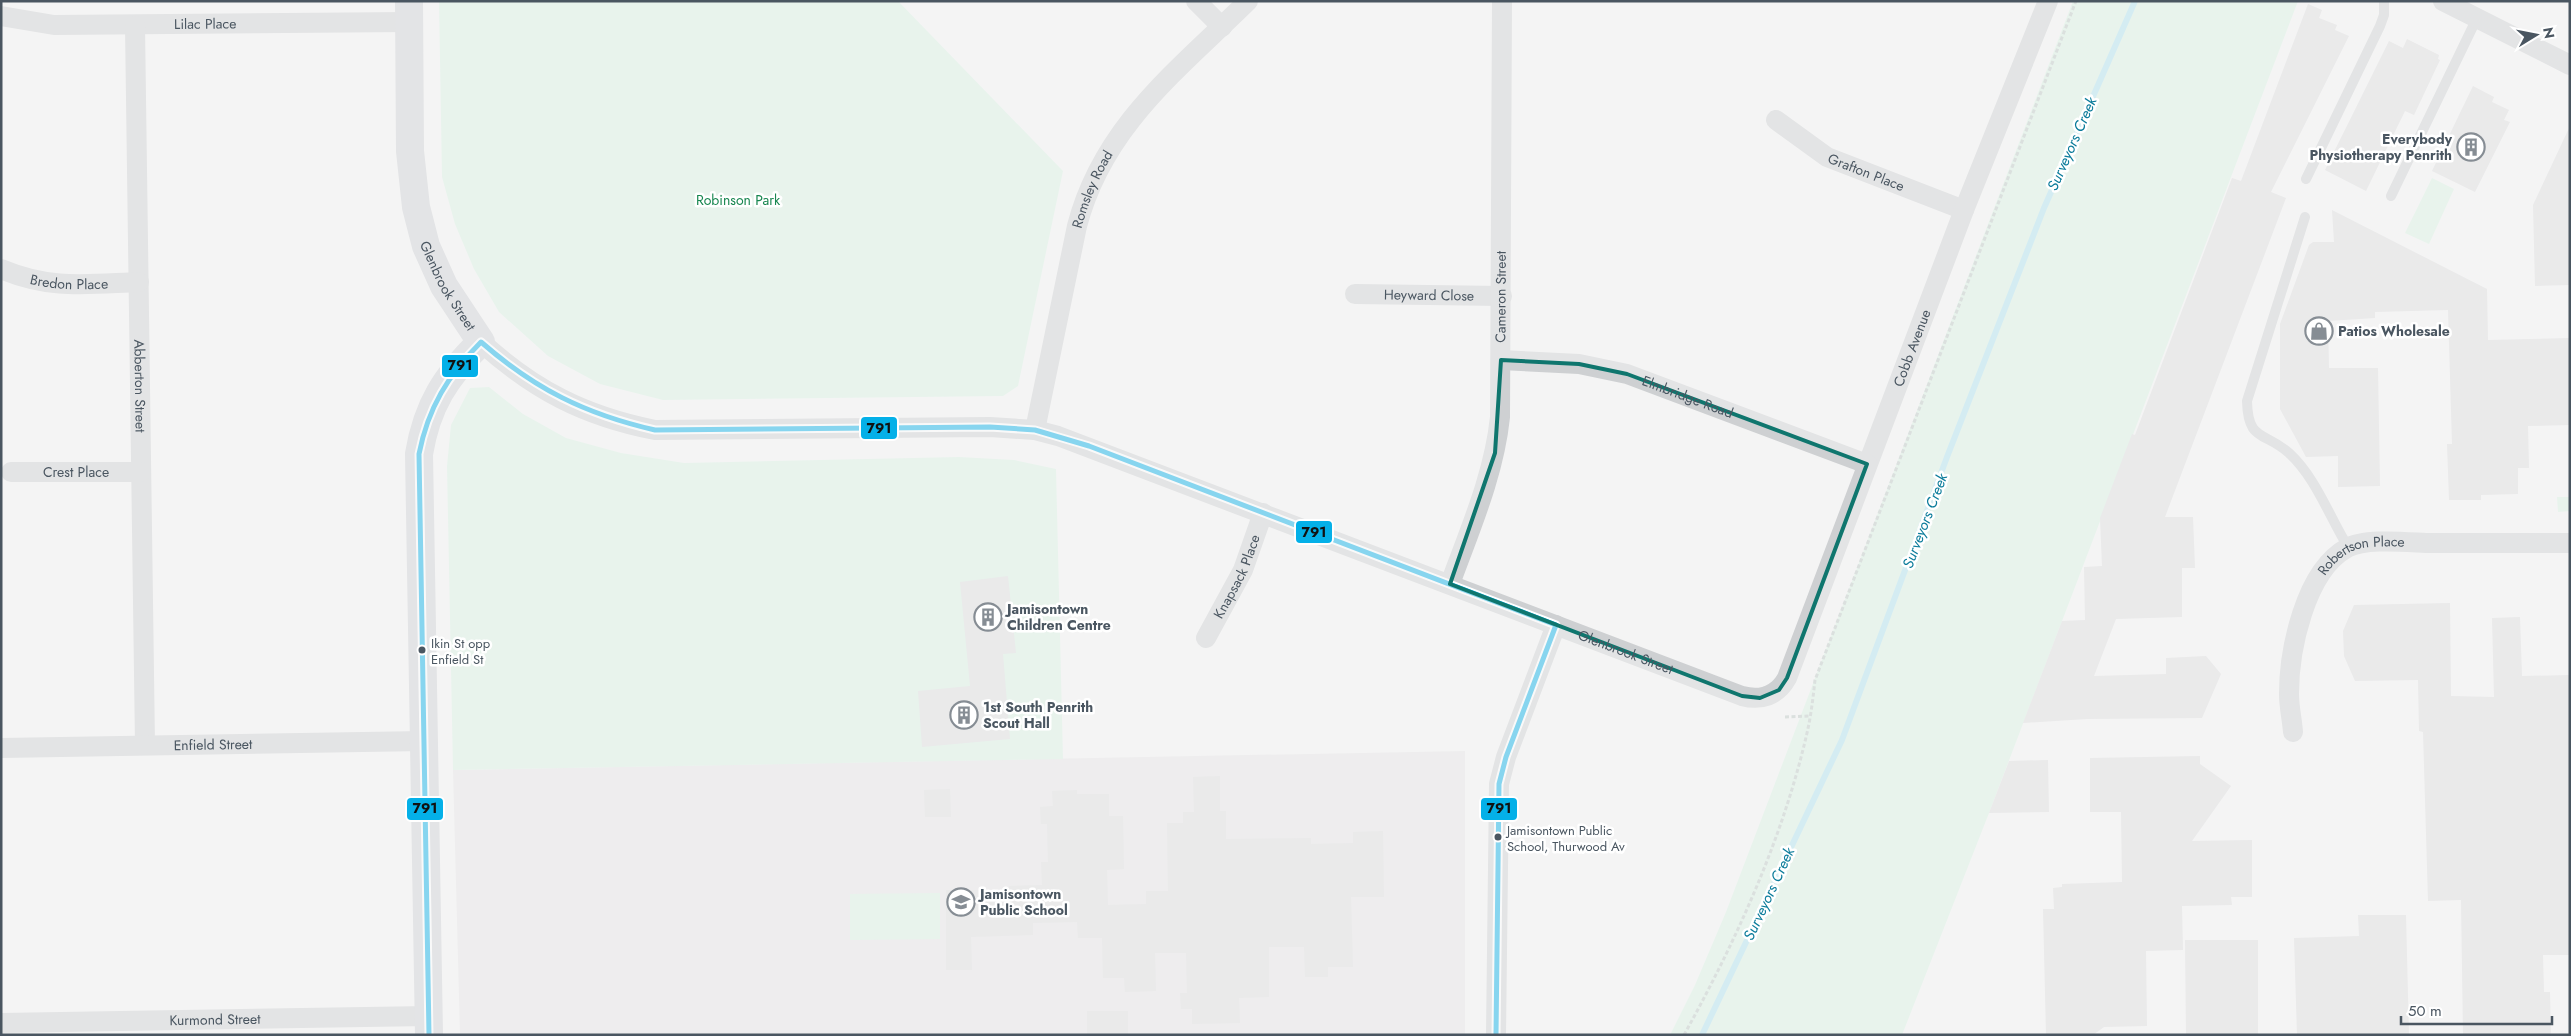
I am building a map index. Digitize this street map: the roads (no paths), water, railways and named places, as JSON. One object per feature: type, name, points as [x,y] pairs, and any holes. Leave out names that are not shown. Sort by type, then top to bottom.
[{"type":"street","points":[[1196,1],[1222,27]]},
{"type":"street","name":"Romsley Road","points":[[1035,430],[1078,226],[1090,186],[1106,154],[1139,107],[1248,1]]},
{"type":"street","name":"Cameron Street","points":[[1450,584],[1486,486],[1495,453],[1500,417],[1502,1]]},
{"type":"street","name":"Cobb Avenue","points":[[1774,694],[1787,678],[1964,210],[2048,1]]},
{"type":"street","points":[[2443,1],[2570,65]]},
{"type":"street","name":"Lilac Place","points":[[1,16],[54,25],[135,26],[409,12]]},
{"type":"street","name":"Glenbrook Street","points":[[409,12],[411,170],[419,225],[444,286],[481,342],[516,372],[557,398],[614,421],[655,430],[990,427],[1035,430],[1088,446],[1742,696],[1760,698],[1774,694]]},
{"type":"street","name":"Abberton Street","points":[[135,26],[145,745]]},
{"type":"street","name":"Grafton Place","points":[[1776,120],[1826,157],[1964,210]]},
{"type":"street","name":"Bredon Place","points":[[1,269],[24,279],[50,284],[139,282]]},
{"type":"street","name":"Heyward Close","points":[[1355,294],[1502,296]]},
{"type":"street","points":[[429,1026],[419,454],[428,417],[442,386],[481,342]]},
{"type":"street","name":"Elmbridge Road","points":[[1501,360],[1579,364],[1628,374],[1867,464]]},
{"type":"street","name":"Crest Place","points":[[11,472],[141,472]]},
{"type":"street","name":"Knapsack Place","points":[[1206,638],[1240,577],[1263,513]]},
{"type":"street","name":"Robertson Place","points":[[2293,732],[2289,695],[2291,658],[2303,614],[2315,583],[2326,564],[2348,547],[2387,542],[2570,543]]},
{"type":"street","points":[[1496,1035],[1499,784],[1506,757],[1556,625]]},
{"type":"street","name":"Enfield Street","points":[[1,748],[425,740]]},
{"type":"street","name":"Kurmond Street","points":[[1,1023],[429,1026]]},
{"type":"lane","points":[[2306,178],[2380,26],[2384,15],[2384,1]]},
{"type":"lane","points":[[2391,196],[2477,18]]},
{"type":"lane","points":[[2304,217],[2247,401],[2247,417],[2254,431],[2287,452],[2301,466],[2348,547]]},
{"type":"waterway","name":"Surveyors Creek","points":[[1702,1035],[1842,740],[1947,457],[2044,208],[2135,1]]},
{"type":"place","name":"Everybody Physiotherapy Penrith","points":[[2471,147]]},
{"type":"place","name":"Patios Wholesale","points":[[2319,331]]},
{"type":"place","name":"Jamisontown Children Centre","points":[[988,617]]},
{"type":"place","name":"Ikin St opp Enfield St","points":[[422,650]]},
{"type":"place","name":"1st South Penrith Scout Hall","points":[[964,715]]},
{"type":"place","name":"Jamisontown Public School, Thurwood Av","points":[[1498,837]]},
{"type":"place","name":"Jamisontown Public School","points":[[961,902]]},
{"type":"park label","name":"Robinson Park","points":[[738,200]]}]
